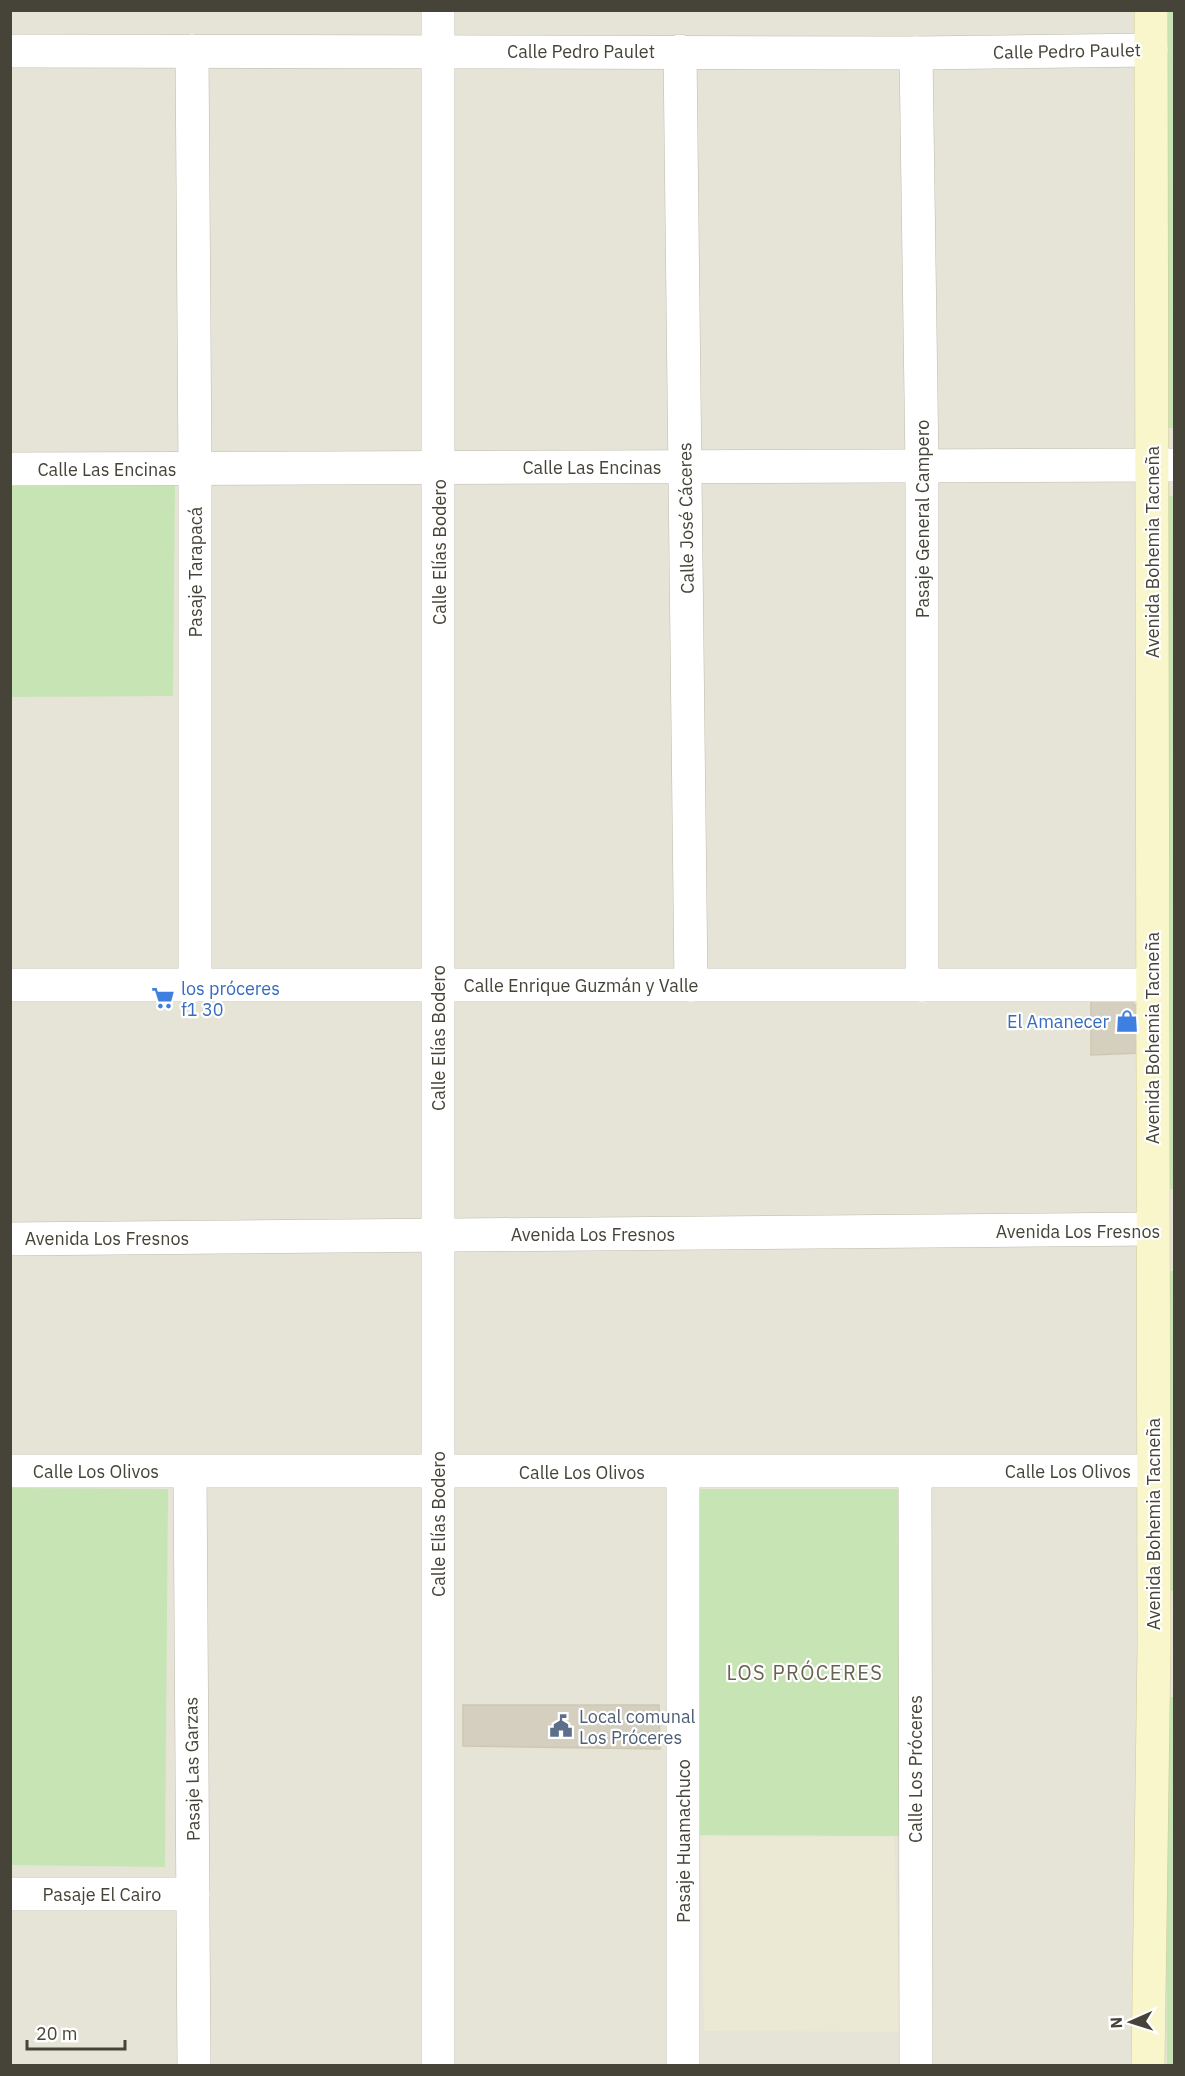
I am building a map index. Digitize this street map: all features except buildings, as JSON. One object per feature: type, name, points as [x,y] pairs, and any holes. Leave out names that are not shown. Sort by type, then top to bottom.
[{"type":"main road","name":"Avenida Bohemia Tacneña","points":[[1148,2066],[1164,1646],[1153,1471],[1163,1230],[1152,985],[1163,465],[1151,10]]},
{"type":"street","name":"Calle Elías Bodero","points":[[438,10],[438,2066]]},
{"type":"street","name":"Calle Pedro Paulet","points":[[10,51],[916,53],[1151,50]]},
{"type":"street","name":"Pasaje Tarapacá","points":[[192,51],[195,985]]},
{"type":"street","name":"Calle José Cáceres","points":[[680,51],[691,985]]},
{"type":"street","name":"Pasaje General Campero","points":[[916,53],[922,466],[922,985]]},
{"type":"street","name":"Calle Las Encinas","points":[[10,469],[1163,465]]},
{"type":"street","name":"Calle Enrique Guzmán y Valle","points":[[10,985],[1152,985]]},
{"type":"street","name":"Avenida Los Fresnos","points":[[10,1239],[1163,1230]]},
{"type":"street","name":"Calle Los Olivos","points":[[10,1471],[1153,1471]]},
{"type":"street","name":"Pasaje Las Garzas","points":[[190,1472],[194,2066]]},
{"type":"street","name":"Pasaje Huamachuco","points":[[683,1472],[683,2066]]},
{"type":"street","name":"Calle Los Próceres","points":[[915,1472],[916,2066]]},
{"type":"street","name":"Pasaje El Cairo","points":[[10,1894],[193,1894]]},
{"type":"shaded area","points":[[11,11],[1174,11],[1174,2065],[11,2065]]},
{"type":"shaded area","points":[[701,1836],[894,1837],[901,2032],[704,2031]]},
{"type":"green space","points":[[1167,11],[1174,11],[1174,428],[1167,428]]},
{"type":"green space","points":[[11,486],[175,486],[173,696],[11,697]]},
{"type":"green space","points":[[1167,496],[1174,496],[1174,1189],[1167,1189]]},
{"type":"green space","points":[[1165,1271],[1174,1271],[1174,1591],[1166,1591]]},
{"type":"green space","points":[[11,1488],[168,1489],[165,1867],[11,1865]]},
{"type":"green space","points":[[693,1489],[905,1489],[908,1836],[696,1835]]},
{"type":"green space","points":[[1164,1697],[1174,1697],[1174,2066],[1167,2065]]},
{"type":"place","name":"los próceres f1 30","points":[[163,998]]},
{"type":"place","name":"El Amanecer","points":[[1127,1021]]},
{"type":"place","name":"Local comunal Los Próceres","points":[[561,1726]]},
{"type":"district","name":"LOS PRÓCERES","points":[[805,1672]]}]
